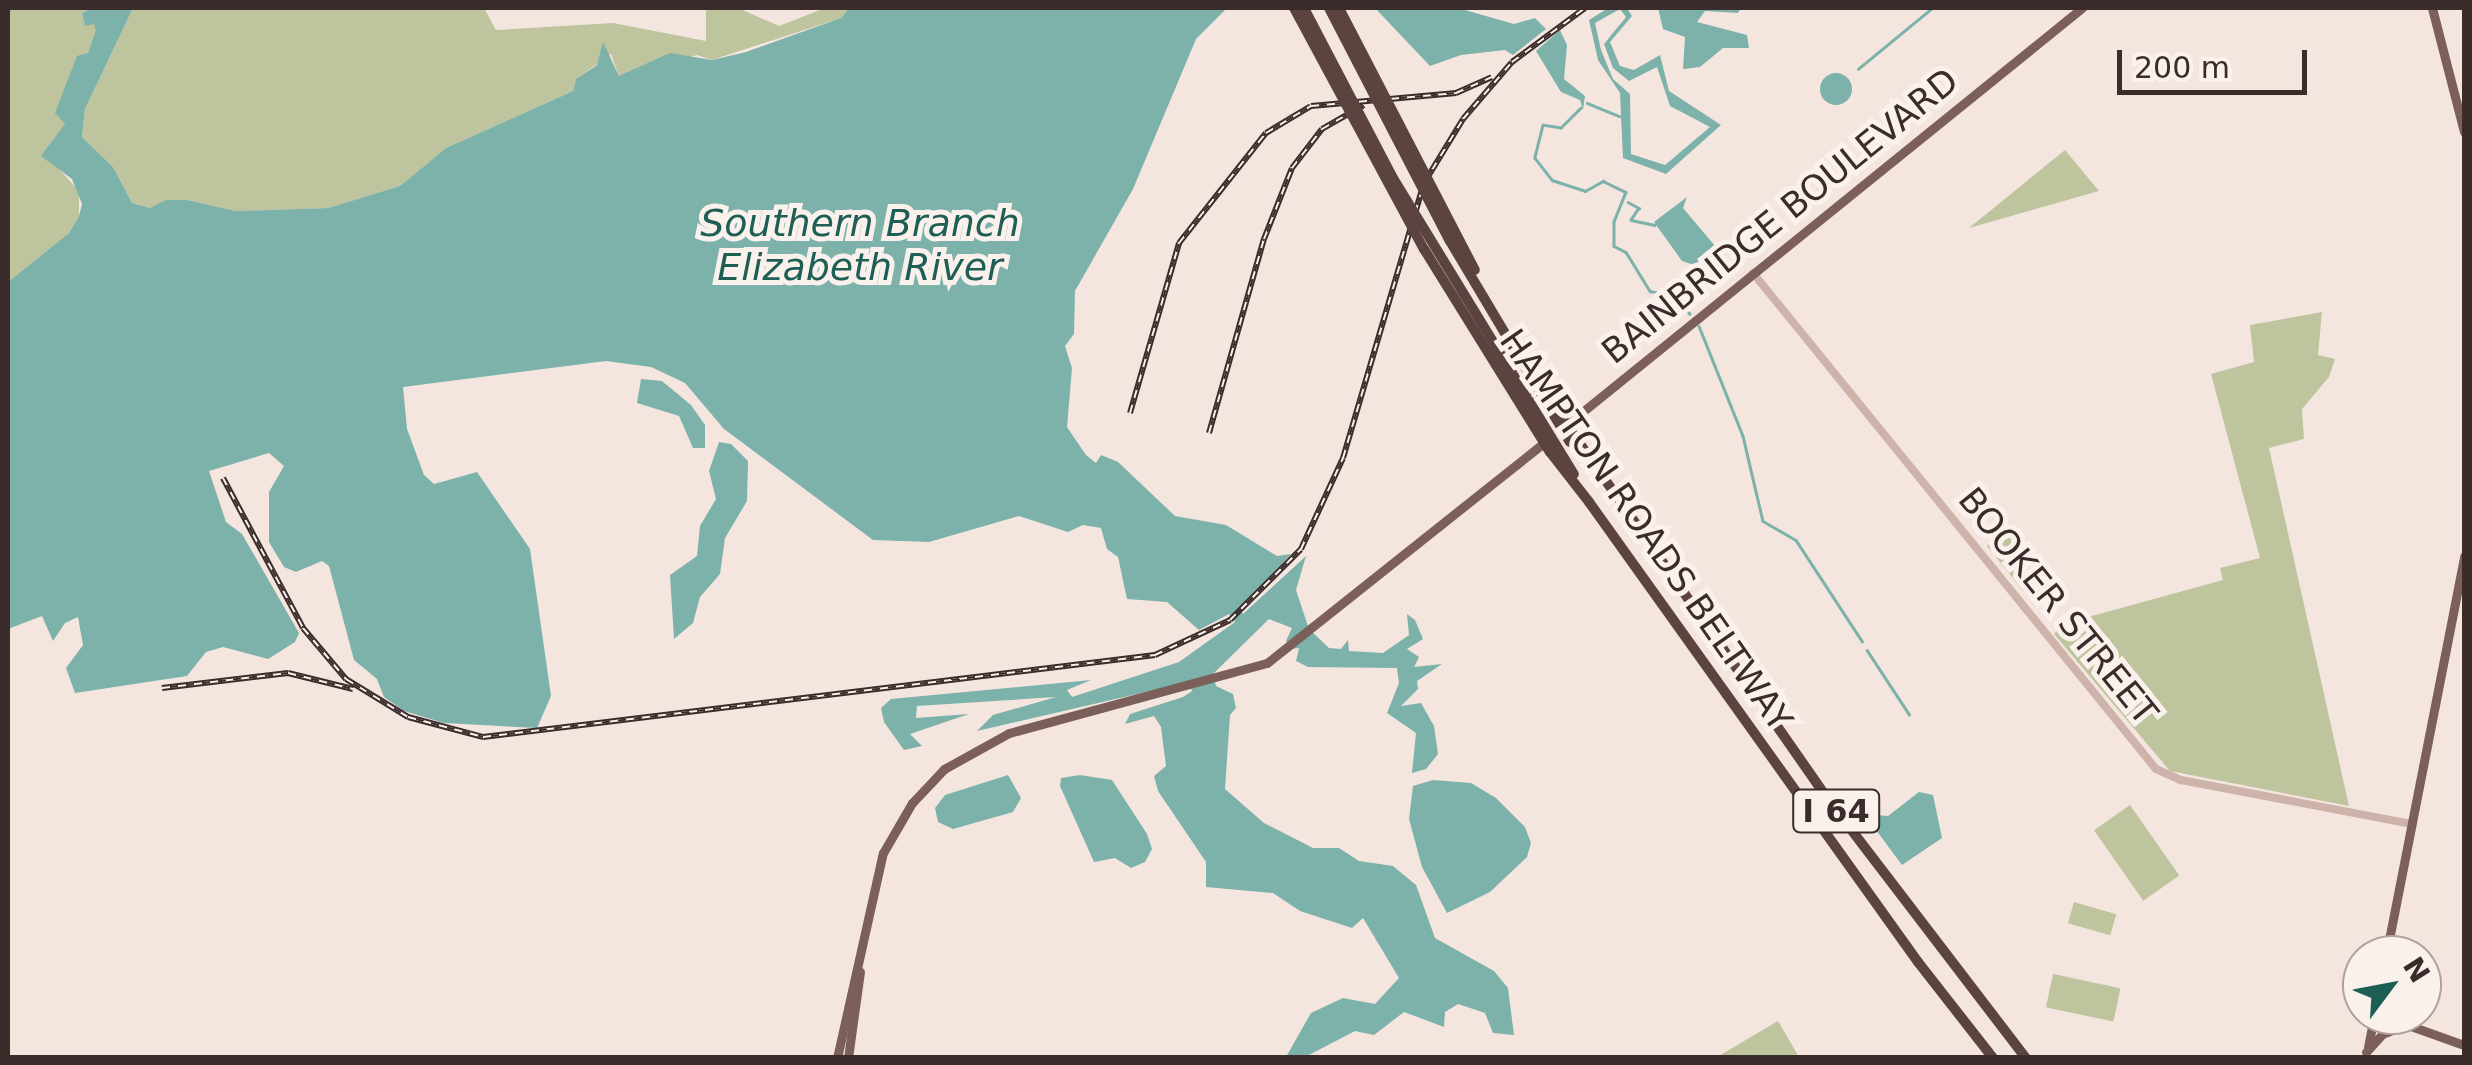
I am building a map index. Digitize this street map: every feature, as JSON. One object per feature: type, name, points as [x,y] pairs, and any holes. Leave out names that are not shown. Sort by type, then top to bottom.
[{"type":"highway","name":"HAMPTON ROADS BELTWAY","points":[[1294,8],[1424,248],[1550,452],[1993,1058]]},
{"type":"highway","points":[[1304,8],[1392,178],[1589,502]]},
{"type":"highway","points":[[1329,8],[1450,241],[1573,440]]},
{"type":"highway","name":"HAMPTON ROADS BELTWAY","points":[[1339,8],[1464,250],[1573,440],[1946,960],[2026,1058]]},
{"type":"main road","name":"BAINBRIDGE BOULEVARD","points":[[838,1058],[864,930],[895,829],[922,791],[957,759],[1022,729],[1215,680],[1283,654],[2082,8]]},
{"type":"main road","points":[[2432,8],[2464,132]]},
{"type":"main road","points":[[2390,935],[2464,556]]},
{"type":"main road","name":"BAINBRIDGE BOULEVARD","points":[[848,1058],[864,930]]},
{"type":"main road","points":[[2366,1055],[2385,1035]]},
{"type":"main road","points":[[2436,1035],[2464,1045]]},
{"type":"street","name":"BOOKER STREET","points":[[1754,274],[2156,769],[2180,780],[2412,824]]},
{"type":"green space","points":[[8,8],[91,8],[82,13],[85,25],[94,23],[97,30],[88,53],[77,57],[58,107],[65,124],[59,169],[79,191],[79,216],[69,233],[8,282]]},
{"type":"green space","points":[[133,8],[484,8],[496,30],[613,23],[706,41],[706,8],[738,8],[779,26],[825,8],[849,8],[841,18],[712,60],[697,55],[619,76],[611,54],[576,79],[573,91],[446,148],[400,186],[328,208],[236,211],[187,200],[150,208],[132,203],[113,167],[82,137],[85,109]]},
{"type":"green space","points":[[2065,150],[2099,191],[1969,228]]},
{"type":"green space","points":[[2322,312],[2318,355],[2335,359],[2329,377],[2302,409],[2304,439],[2269,448],[2349,806],[2170,771],[2054,634],[2063,624],[2223,580],[2220,568],[2260,558],[2211,374],[2254,362],[2250,325]]},
{"type":"green space","points":[[2008,528],[2024,592],[1987,546]]},
{"type":"green space","points":[[2130,805],[2179,875],[2143,901],[2094,830]]},
{"type":"green space","points":[[2074,902],[2116,914],[2110,935],[2068,923]]},
{"type":"green space","points":[[2053,974],[2120,988],[2113,1022],[2046,1007]]},
{"type":"green space","points":[[1778,1021],[1799,1057],[1717,1057]]},
{"type":"water","name":"Southern Branch Elizabeth River","points":[[91,8],[133,8],[85,109],[82,137],[113,167],[132,203],[150,208],[166,200],[187,200],[236,211],[328,208],[400,186],[446,148],[573,91],[576,79],[597,65],[603,42],[619,76],[670,53],[712,60],[746,52],[841,18],[849,8],[1227,8],[1196,39],[1133,189],[1075,291],[1074,334],[1065,346],[1072,368],[1067,427],[1086,455],[1096,463],[1101,455],[1118,462],[1175,516],[1226,525],[1277,556],[1291,554],[1239,608],[1243,614],[1306,556],[1296,590],[1309,629],[1329,648],[1341,649],[1348,640],[1349,651],[1383,653],[1409,635],[1407,614],[1415,620],[1423,639],[1407,649],[1419,657],[1414,667],[1442,664],[1417,681],[1418,689],[1401,706],[1421,703],[1434,726],[1438,754],[1426,769],[1412,773],[1416,733],[1387,713],[1399,683],[1397,668],[1308,667],[1296,661],[1299,648],[1291,649],[1286,641],[1292,628],[1269,619],[1213,674],[1216,686],[1233,694],[1236,708],[1230,715],[1225,789],[1264,823],[1313,848],[1339,848],[1359,861],[1393,866],[1416,885],[1435,938],[1494,971],[1508,988],[1514,1035],[1493,1033],[1485,1013],[1458,1004],[1445,1012],[1444,1027],[1404,1012],[1374,1035],[1355,1031],[1305,1057],[1286,1057],[1311,1013],[1343,998],[1375,1004],[1399,978],[1363,918],[1352,928],[1300,911],[1273,893],[1206,887],[1206,862],[1158,791],[1154,776],[1166,766],[1161,727],[1154,716],[1125,724],[1130,714],[1183,697],[1192,691],[1189,682],[977,731],[993,715],[1056,697],[917,706],[916,718],[969,714],[910,734],[922,746],[904,750],[884,722],[881,708],[891,699],[1091,680],[1067,690],[1072,697],[1179,662],[1235,622],[1229,614],[1199,630],[1167,602],[1127,599],[1118,557],[1107,549],[1101,528],[1083,525],[1068,532],[1019,516],[929,542],[873,540],[724,429],[685,383],[651,367],[606,361],[403,387],[407,429],[424,475],[434,484],[477,472],[530,549],[551,696],[537,728],[444,723],[404,711],[384,697],[377,679],[354,660],[329,566],[322,561],[296,572],[284,567],[269,542],[269,492],[284,466],[269,453],[209,471],[226,522],[242,534],[299,633],[295,642],[268,659],[223,647],[206,652],[187,676],[75,693],[66,668],[83,645],[78,617],[65,623],[53,641],[42,616],[8,629],[8,282],[69,233],[79,216],[82,204],[72,179],[41,156],[65,124],[55,113],[77,56],[88,53],[96,30],[94,24],[85,26],[82,13]]},
{"type":"water","points":[[1375,8],[1458,8],[1514,24],[1535,18],[1546,29],[1513,55],[1505,50],[1461,55],[1430,66]]},
{"type":"water","points":[[1608,8],[1627,8],[1632,16],[1610,42],[1620,66],[1634,70],[1660,55],[1669,91],[1721,125],[1666,174],[1623,158],[1620,93],[1598,60],[1589,20]],"holes":[[[1620,9],[1626,17],[1604,44],[1613,68],[1629,81],[1657,67],[1670,106],[1710,127],[1665,165],[1631,154],[1630,94],[1613,79],[1601,50],[1595,23]]]},
{"type":"water","points":[[1658,8],[1741,8],[1738,13],[1705,11],[1697,22],[1747,35],[1749,48],[1723,48],[1700,67],[1683,69],[1685,37],[1663,29]]},
{"type":"water","points":[[1560,30],[1567,45],[1564,79],[1585,96],[1583,110],[1580,100],[1561,92],[1536,51]]},
{"type":"water","points":[[1836,73],[1847,78],[1852,89],[1847,100],[1836,105],[1825,100],[1820,89],[1825,78]]},
{"type":"water","points":[[1687,197],[1683,208],[1715,246],[1694,265],[1682,261],[1654,222]]},
{"type":"water","points":[[641,379],[662,381],[691,405],[705,425],[705,448],[693,448],[679,416],[637,403]]},
{"type":"water","points":[[719,442],[731,444],[748,461],[747,501],[725,538],[720,574],[700,597],[693,623],[674,639],[670,575],[697,556],[700,526],[716,499],[709,471]]},
{"type":"water","points":[[1008,775],[1021,798],[1013,812],[953,829],[938,822],[935,808],[945,795]]},
{"type":"water","points":[[1080,775],[1112,780],[1147,834],[1152,849],[1145,862],[1131,868],[1115,858],[1094,862],[1060,786],[1061,778]]},
{"type":"water","points":[[1433,780],[1471,783],[1496,798],[1525,827],[1531,843],[1527,857],[1490,892],[1447,913],[1422,867],[1409,819],[1413,786]]},
{"type":"water","points":[[1919,792],[1933,795],[1942,838],[1902,865],[1864,814],[1888,816]]},
{"type":"waterway","points":[[1858,69],[1932,8]]},
{"type":"waterway","points":[[1587,103],[1619,116]]},
{"type":"waterway","points":[[1581,108],[1561,128],[1543,125],[1535,158],[1552,180],[1585,191],[1603,181],[1626,192],[1614,221],[1614,246],[1626,252],[1650,291],[1675,296],[1690,314]]},
{"type":"waterway","points":[[1628,202],[1639,208],[1631,220],[1654,225]]},
{"type":"waterway","points":[[1699,326],[1743,436],[1763,521],[1796,540],[1862,641]]},
{"type":"waterway","points":[[1867,650],[1909,714]]},
{"type":"railway","points":[[223,478],[303,628],[346,679],[408,717],[483,737],[1155,655],[1230,620],[1301,549],[1343,458],[1424,183],[1463,119],[1512,62],[1585,8]]},
{"type":"railway","points":[[1130,413],[1179,243],[1266,133],[1311,106],[1456,93],[1492,77]]},
{"type":"railway","points":[[1209,433],[1264,239],[1292,168],[1322,129],[1364,105]]},
{"type":"railway","points":[[162,688],[288,673],[353,689]]}]
